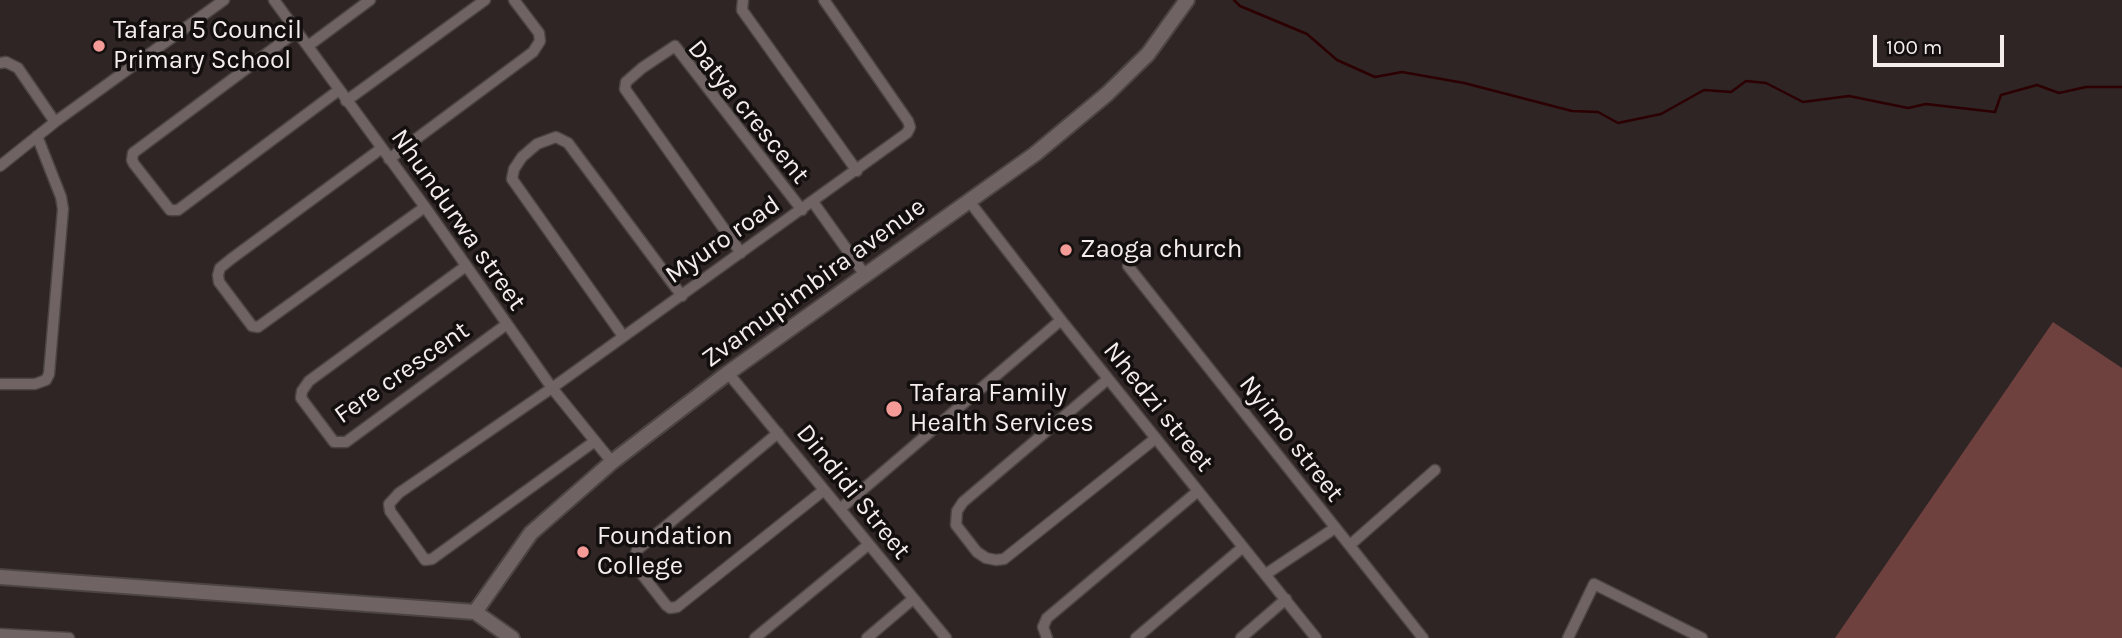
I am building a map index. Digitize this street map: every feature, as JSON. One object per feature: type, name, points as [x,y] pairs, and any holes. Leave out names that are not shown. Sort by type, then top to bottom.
[{"type":"street","points":[[0,166],[55,122],[224,0]]},
{"type":"street","name":"Nhundurwa street","points":[[274,0],[425,207],[552,388],[612,462]]},
{"type":"street","points":[[308,46],[370,0]]},
{"type":"street","points":[[346,101],[485,0]]},
{"type":"street","points":[[389,159],[533,52],[540,41],[539,33],[514,0]]},
{"type":"street","points":[[743,0],[742,10],[857,171]]},
{"type":"street","name":"Myuro road","points":[[595,441],[435,557],[425,560],[390,511],[389,504],[393,498],[552,388],[907,133],[910,127],[908,121],[824,0]]},
{"type":"street","name":"Zvamupimbira avenue","points":[[475,612],[531,533],[612,462],[728,373],[1035,154],[1107,94],[1148,54],[1174,22],[1187,0]]},
{"type":"street","points":[[297,31],[133,153],[134,164],[170,210],[178,211],[339,90]]},
{"type":"street","name":"Datya crescent","points":[[741,253],[625,89],[626,82],[642,68],[674,46],[802,210]]},
{"type":"street","points":[[0,63],[6,62],[18,68],[55,122]]},
{"type":"street","points":[[0,383],[35,384],[46,380],[49,374],[63,209],[61,197],[37,136]]},
{"type":"street","points":[[623,337],[512,179],[514,169],[522,157],[537,144],[556,137],[568,143],[681,296]]},
{"type":"street","points":[[382,148],[230,259],[220,268],[219,282],[252,326],[258,327],[425,207]]},
{"type":"street","name":"Nhedzi street","points":[[969,201],[1316,638]]},
{"type":"street","points":[[813,202],[865,275]]},
{"type":"street","name":"Fere crescent","points":[[466,266],[309,380],[301,398],[334,442],[346,442],[507,324]]},
{"type":"street","name":"Nyimo street","points":[[1128,266],[1423,638]]},
{"type":"street","points":[[840,509],[1061,320]]},
{"type":"street","name":"Dindidi Street","points":[[728,373],[946,638]]},
{"type":"street","points":[[1108,379],[963,502],[957,511],[956,525],[977,552],[996,561],[1004,559],[1156,438]]},
{"type":"street","points":[[778,433],[637,550],[634,563],[666,605],[670,608],[677,607],[824,490]]},
{"type":"street","points":[[1350,545],[1435,470]]},
{"type":"street","points":[[1047,638],[1042,627],[1046,618],[1198,491]]},
{"type":"street","points":[[1266,574],[1335,528]]},
{"type":"street","points":[[755,638],[868,545]]},
{"type":"street","points":[[1136,638],[1243,547]]},
{"type":"street","points":[[0,577],[475,612],[512,638]]},
{"type":"street","points":[[1568,638],[1594,584],[1702,638]]},
{"type":"street","points":[[867,638],[913,599]]},
{"type":"street","points":[[1241,638],[1286,600]]},
{"type":"street","points":[[0,634],[69,638]]},
{"type":"shaded area","points":[[2053,322],[2122,368],[2122,638],[1835,638]]},
{"type":"waterway","points":[[1234,0],[1240,6],[1307,34],[1337,60],[1375,77],[1402,72],[1464,83],[1572,111],[1598,112],[1618,123],[1661,114],[1704,90],[1731,92],[1746,81],[1766,83],[1803,102],[1849,96],[1908,108],[1926,104],[1995,112],[2001,95],[2037,85],[2059,93],[2086,87],[2122,87]]},
{"type":"place","name":"Tafara 5 Council Primary School","points":[[99,46]]},
{"type":"place","name":"Zaoga church","points":[[1066,250]]},
{"type":"place","name":"Tafara Family Health Services","points":[[894,409]]},
{"type":"place","name":"Foundation College","points":[[583,552]]}]
